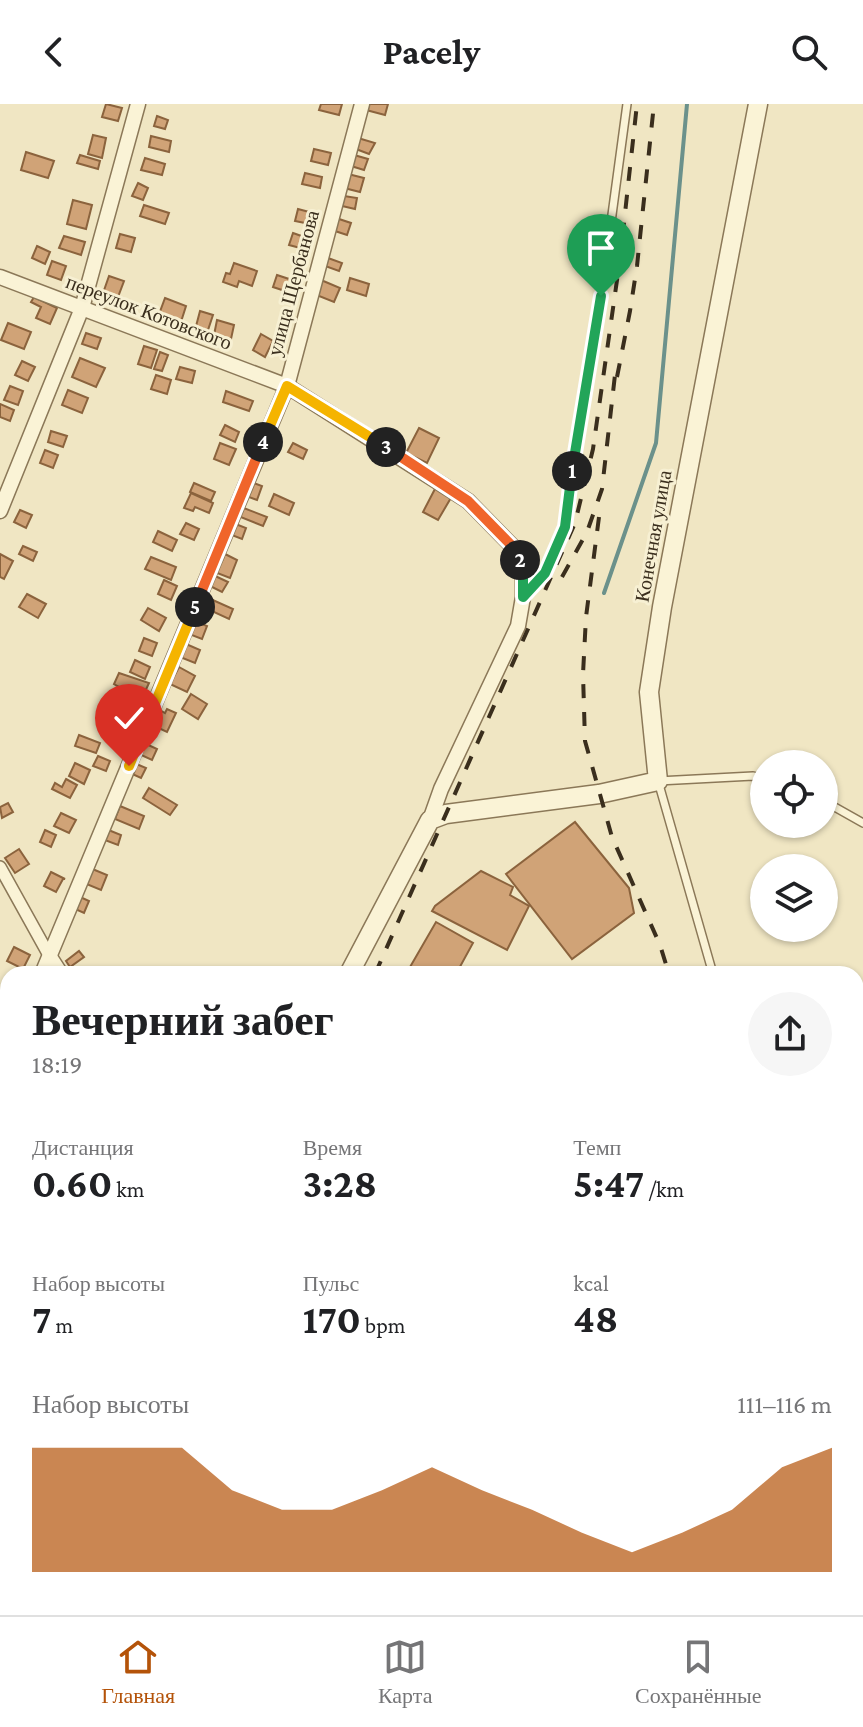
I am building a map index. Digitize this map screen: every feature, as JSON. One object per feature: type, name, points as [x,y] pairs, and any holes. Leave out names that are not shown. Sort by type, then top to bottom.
[{"type":"street","points":[[0,511],[82,308],[138,104]]},
{"type":"street","name":"улица Щербанова","points":[[46,966],[287,386],[362,104]]},
{"type":"street","name":"Конечная улица","points":[[658,781],[649,692],[709,353],[758,104]]},
{"type":"street","name":"переулок Котовского","points":[[0,277],[287,386],[468,501],[517,551],[523,572],[523,597]]},
{"type":"street","points":[[353,966],[430,820],[441,789],[518,626],[523,597]]},
{"type":"street","points":[[430,820],[446,814],[599,794],[658,781]]},
{"type":"street","points":[[0,867],[56,966]]},
{"type":"lane","points":[[523,597],[545,573],[565,527],[627,104]]},
{"type":"lane","points":[[658,781],[750,776]]},
{"type":"lane","name":"Конечная улица","points":[[658,781],[711,966]]},
{"type":"lane","points":[[838,809],[863,823]]},
{"type":"building","points":[[106,104],[122,108],[118,121],[102,117]]},
{"type":"building","points":[[321,104],[342,104],[339,115],[319,110]]},
{"type":"building","points":[[367,104],[388,104],[385,115],[366,110]]},
{"type":"building","points":[[157,116],[168,120],[165,129],[154,126]]},
{"type":"building","points":[[93,135],[106,138],[102,158],[88,154]]},
{"type":"building","points":[[151,136],[171,141],[169,152],[149,147]]},
{"type":"building","points":[[358,138],[375,143],[369,154],[356,149]]},
{"type":"building","points":[[314,149],[331,153],[328,165],[311,161]]},
{"type":"building","points":[[26,152],[54,161],[48,178],[21,170]]},
{"type":"building","points":[[80,155],[100,161],[98,169],[77,163]]},
{"type":"building","points":[[354,155],[368,159],[364,170],[351,166]]},
{"type":"building","points":[[145,158],[165,164],[162,175],[141,170]]},
{"type":"building","points":[[305,173],[322,177],[320,188],[302,184]]},
{"type":"building","points":[[348,174],[364,178],[360,192],[344,188]]},
{"type":"building","points":[[138,183],[148,188],[143,200],[132,196]]},
{"type":"building","points":[[344,196],[357,198],[355,209],[342,206]]},
{"type":"building","points":[[73,200],[92,205],[86,229],[67,224]]},
{"type":"building","points":[[144,205],[169,213],[165,224],[140,216]]},
{"type":"building","points":[[298,209],[313,213],[310,224],[295,221]]},
{"type":"building","points":[[336,218],[351,223],[347,235],[332,230]]},
{"type":"building","points":[[293,233],[307,238],[304,249],[289,245]]},
{"type":"building","points":[[120,234],[135,238],[131,252],[116,248]]},
{"type":"building","points":[[64,236],[85,242],[81,255],[59,248]]},
{"type":"building","points":[[37,246],[50,252],[45,264],[32,258]]},
{"type":"building","points":[[328,258],[342,263],[339,271],[325,266]]},
{"type":"building","points":[[52,261],[66,266],[61,280],[47,275]]},
{"type":"building","points":[[234,263],[257,271],[252,286],[239,281],[237,287],[223,282]]},
{"type":"building","points":[[277,275],[292,280],[288,292],[273,287]]},
{"type":"building","points":[[109,276],[124,281],[118,297],[102,296]]},
{"type":"building","points":[[350,278],[369,284],[366,296],[347,290]]},
{"type":"building","points":[[321,280],[340,288],[334,302],[314,294]]},
{"type":"building","points":[[34,297],[57,308],[50,324],[36,318],[41,307],[31,302]]},
{"type":"building","points":[[165,298],[186,306],[180,325],[158,317]]},
{"type":"building","points":[[200,311],[213,315],[207,333],[195,330]]},
{"type":"building","points":[[217,320],[234,325],[231,339],[214,335]]},
{"type":"building","points":[[8,323],[31,332],[24,349],[1,340]]},
{"type":"building","points":[[86,333],[101,338],[97,349],[82,344]]},
{"type":"building","points":[[261,334],[273,341],[265,357],[253,350]]},
{"type":"building","points":[[144,346],[157,350],[151,368],[138,364]]},
{"type":"building","points":[[160,352],[168,355],[162,371],[154,369]]},
{"type":"building","points":[[80,358],[105,368],[96,387],[72,377]]},
{"type":"building","points":[[22,361],[35,367],[28,381],[15,375]]},
{"type":"building","points":[[180,367],[195,371],[192,383],[176,379]]},
{"type":"building","points":[[156,375],[171,380],[167,394],[151,389]]},
{"type":"building","points":[[10,386],[23,391],[18,405],[4,400]]},
{"type":"building","points":[[68,390],[88,398],[82,413],[62,405]]},
{"type":"building","points":[[226,391],[253,401],[249,411],[223,402]]},
{"type":"building","points":[[0,404],[14,410],[10,421],[0,417]]},
{"type":"building","points":[[225,425],[239,432],[235,442],[220,435]]},
{"type":"building","points":[[419,428],[439,438],[427,463],[406,453]]},
{"type":"building","points":[[51,431],[67,436],[63,447],[48,442]]},
{"type":"building","points":[[220,443],[236,449],[229,465],[214,459]]},
{"type":"building","points":[[293,443],[307,450],[303,459],[288,452]]},
{"type":"building","points":[[45,450],[58,455],[53,468],[40,463]]},
{"type":"building","points":[[251,482],[262,486],[257,500],[246,496]]},
{"type":"building","points":[[194,483],[215,492],[211,501],[190,492]]},
{"type":"building","points":[[436,487],[452,496],[438,520],[423,512]]},
{"type":"building","points":[[191,493],[213,503],[209,513],[195,507],[193,511],[184,508]]},
{"type":"building","points":[[274,494],[294,503],[289,515],[269,506]]},
{"type":"building","points":[[241,507],[267,517],[263,526],[238,516]]},
{"type":"building","points":[[20,510],[32,515],[26,528],[14,522]]},
{"type":"building","points":[[186,523],[199,529],[194,540],[180,534]]},
{"type":"building","points":[[233,523],[246,528],[242,539],[229,534]]},
{"type":"building","points":[[158,531],[177,540],[172,551],[153,542]]},
{"type":"building","points":[[23,546],[37,552],[33,561],[19,554]]},
{"type":"building","points":[[0,554],[13,561],[4,579],[0,577]]},
{"type":"building","points":[[225,554],[237,560],[230,578],[212,571],[217,559],[222,561]]},
{"type":"building","points":[[151,557],[176,567],[171,580],[145,569]]},
{"type":"building","points":[[213,575],[228,582],[222,592],[208,585]]},
{"type":"building","points":[[164,580],[177,586],[171,600],[158,594]]},
{"type":"building","points":[[27,594],[46,604],[38,618],[19,607]]},
{"type":"building","points":[[206,597],[233,609],[229,619],[201,606]]},
{"type":"building","points":[[148,608],[166,618],[159,631],[141,620]]},
{"type":"building","points":[[194,621],[207,626],[202,639],[189,634]]},
{"type":"building","points":[[144,638],[157,643],[152,656],[139,651]]},
{"type":"building","points":[[186,644],[200,650],[195,663],[180,657]]},
{"type":"building","points":[[135,660],[150,667],[145,679],[130,672]]},
{"type":"building","points":[[179,667],[195,676],[187,692],[170,684]]},
{"type":"building","points":[[119,673],[149,683],[137,709],[121,702],[126,691],[114,684]]},
{"type":"building","points":[[191,694],[207,704],[198,719],[182,709]]},
{"type":"building","points":[[158,709],[176,713],[167,732],[150,724]]},
{"type":"building","points":[[79,735],[100,743],[96,753],[75,746]]},
{"type":"building","points":[[144,743],[157,749],[152,760],[139,754]]},
{"type":"building","points":[[98,756],[110,761],[106,771],[93,766]]},
{"type":"building","points":[[75,763],[90,770],[84,784],[69,776]]},
{"type":"building","points":[[134,763],[146,768],[141,778],[130,773]]},
{"type":"building","points":[[66,779],[77,785],[70,798],[52,789],[55,783],[62,787]]},
{"type":"building","points":[[149,788],[177,805],[170,815],[143,798]]},
{"type":"building","points":[[8,803],[13,812],[2,818],[0,807]]},
{"type":"building","points":[[120,806],[144,816],[139,829],[115,819]]},
{"type":"building","points":[[61,813],[76,820],[69,833],[54,826]]},
{"type":"building","points":[[575,822],[629,888],[634,913],[572,959],[506,874]]},
{"type":"building","points":[[106,829],[121,835],[118,845],[102,839]]},
{"type":"building","points":[[45,830],[56,835],[51,847],[40,842]]},
{"type":"building","points":[[19,849],[29,864],[15,873],[5,858]]},
{"type":"building","points":[[90,868],[107,875],[101,890],[84,883]]},
{"type":"building","points":[[481,871],[513,887],[510,895],[529,906],[507,950],[432,911]]},
{"type":"building","points":[[51,872],[65,879],[56,892],[44,886]]},
{"type":"building","points":[[78,896],[89,901],[84,913],[73,908]]},
{"type":"building","points":[[436,922],[473,943],[460,966],[411,966]]},
{"type":"building","points":[[14,947],[30,955],[24,966],[7,961]]},
{"type":"building","points":[[79,951],[84,957],[71,966],[66,961]]},
{"type":"waterway","points":[[604,593],[656,443],[687,104]]},
{"type":"railway","points":[[379,966],[575,523],[593,449],[620,259],[637,104]]},
{"type":"railway","points":[[617,377],[637,266],[654,104]]},
{"type":"railway","points":[[562,577],[587,532],[602,489],[616,366]]},
{"type":"railway","points":[[599,517],[586,617],[583,674],[585,741],[612,837],[667,966]]},
{"type":"route","points":[[129,766],[287,386],[468,501],[517,551],[523,572],[523,597],[545,573],[565,527],[569,484],[601,296]]}]
